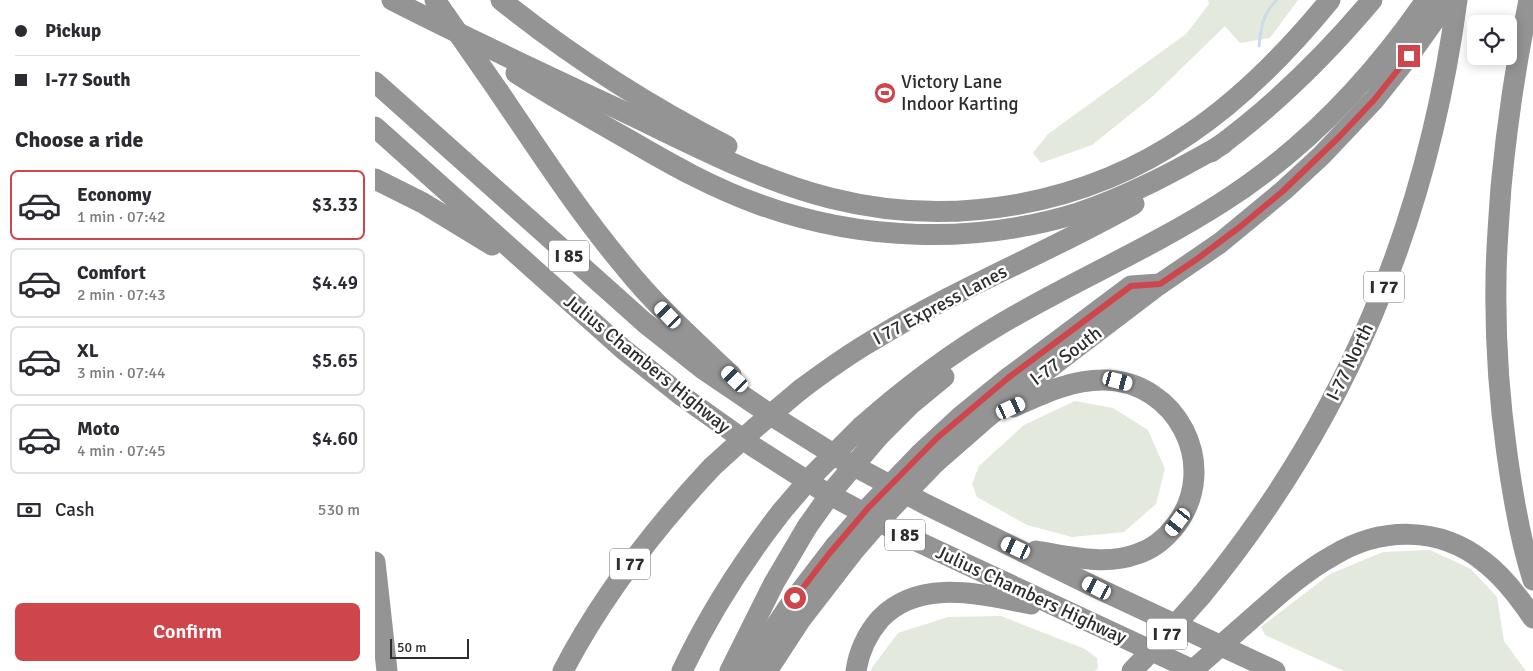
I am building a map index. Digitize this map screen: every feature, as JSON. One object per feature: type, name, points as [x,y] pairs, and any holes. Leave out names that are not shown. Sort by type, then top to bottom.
[{"type":"highway","points":[[392,0],[735,164],[807,191],[844,201],[914,211],[945,212],[1011,206],[1071,192],[1130,168],[1189,135],[1234,100],[1284,52],[1330,0]]},
{"type":"highway","points":[[435,0],[571,198],[624,267],[668,315],[774,417]]},
{"type":"highway","points":[[501,0],[577,56],[689,126],[763,164],[875,206]]},
{"type":"highway","name":"I 77 Express Lanes","points":[[563,671],[592,619],[623,573],[663,522],[713,467],[800,390],[883,334],[952,296],[1116,214],[1169,182],[1223,144],[1264,111],[1340,38],[1372,0]]},
{"type":"highway","name":"I-77 South","points":[[928,458],[983,421],[1018,392],[1160,284],[1219,243],[1289,186],[1356,119],[1409,56],[1449,0]]},
{"type":"highway","name":"I-77 North","points":[[1132,671],[1161,642],[1201,596],[1240,546],[1306,448],[1343,378],[1375,309],[1403,237],[1425,166],[1443,86],[1457,0]]},
{"type":"highway","points":[[1529,0],[1522,33],[1506,145],[1498,221],[1496,280],[1499,369],[1505,436],[1515,508],[1533,580]]},
{"type":"highway","points":[[730,671],[774,583],[807,527],[839,483],[871,431],[914,382],[1001,324],[1152,244],[1200,216],[1265,172],[1305,139],[1341,105],[1374,69],[1420,8]]},
{"type":"highway","points":[[445,27],[570,107],[696,177],[735,196],[770,209],[841,227],[890,233],[937,234],[992,231],[1036,224],[1077,213],[1140,189],[1223,144]]},
{"type":"highway","name":"Julius Chambers Highway","points":[[375,82],[645,323],[703,369],[774,417],[841,459],[935,510],[1275,671]]},
{"type":"highway","name":"Julius Chambers Highway","points":[[375,127],[623,349],[682,396],[787,470],[910,538],[1194,671]]},
{"type":"highway","points":[[375,179],[423,203],[536,272]]},
{"type":"highway","points":[[767,671],[812,604],[868,508],[928,458],[966,412],[1008,378],[1131,286],[1160,284]]},
{"type":"highway","points":[[983,421],[1065,385],[1090,381],[1118,381],[1145,390],[1165,406],[1180,422],[1193,455],[1194,478],[1185,512],[1171,531],[1160,542],[1147,550],[1128,557],[1105,559],[1077,558],[1016,548]]},
{"type":"highway","points":[[682,671],[702,630],[731,582],[782,512],[818,470],[871,431]]},
{"type":"highway","points":[[1194,671],[1296,581],[1334,554],[1372,539],[1396,534],[1419,534],[1443,539],[1475,554],[1506,581],[1533,618]]},
{"type":"highway","points":[[746,671],[787,610],[844,549]]},
{"type":"highway","points":[[375,562],[387,671]]},
{"type":"highway","points":[[856,671],[864,643],[876,624],[893,608],[913,598],[936,593],[963,592],[1062,609]]},
{"type":"shaded area","points":[[1208,0],[1298,0],[1270,38],[1240,43],[1225,26],[1153,96],[1092,145],[1041,163],[1033,153],[1048,134],[1186,34],[1209,4]]},
{"type":"shaded area","points":[[1075,401],[1113,408],[1148,430],[1165,469],[1156,504],[1124,532],[1072,537],[1027,525],[977,497],[972,484],[979,466],[1024,425]]},
{"type":"shaded area","points":[[1430,550],[1471,569],[1497,597],[1504,641],[1526,671],[1344,671],[1265,635],[1261,627],[1330,574],[1383,552]]},
{"type":"shaded area","points":[[1001,616],[1085,649],[1097,658],[1098,668],[1095,671],[871,671],[898,633],[948,617]]},
{"type":"waterway","points":[[1259,46],[1263,21],[1277,0]]},
{"type":"place","name":"Victory Lane Indoor Karting","points":[[885,93]]},
{"type":"route","points":[[795,598],[844,535],[903,471],[937,438],[1008,378],[1131,286],[1160,284],[1241,226],[1302,174],[1339,137],[1374,100],[1409,56]]}]
